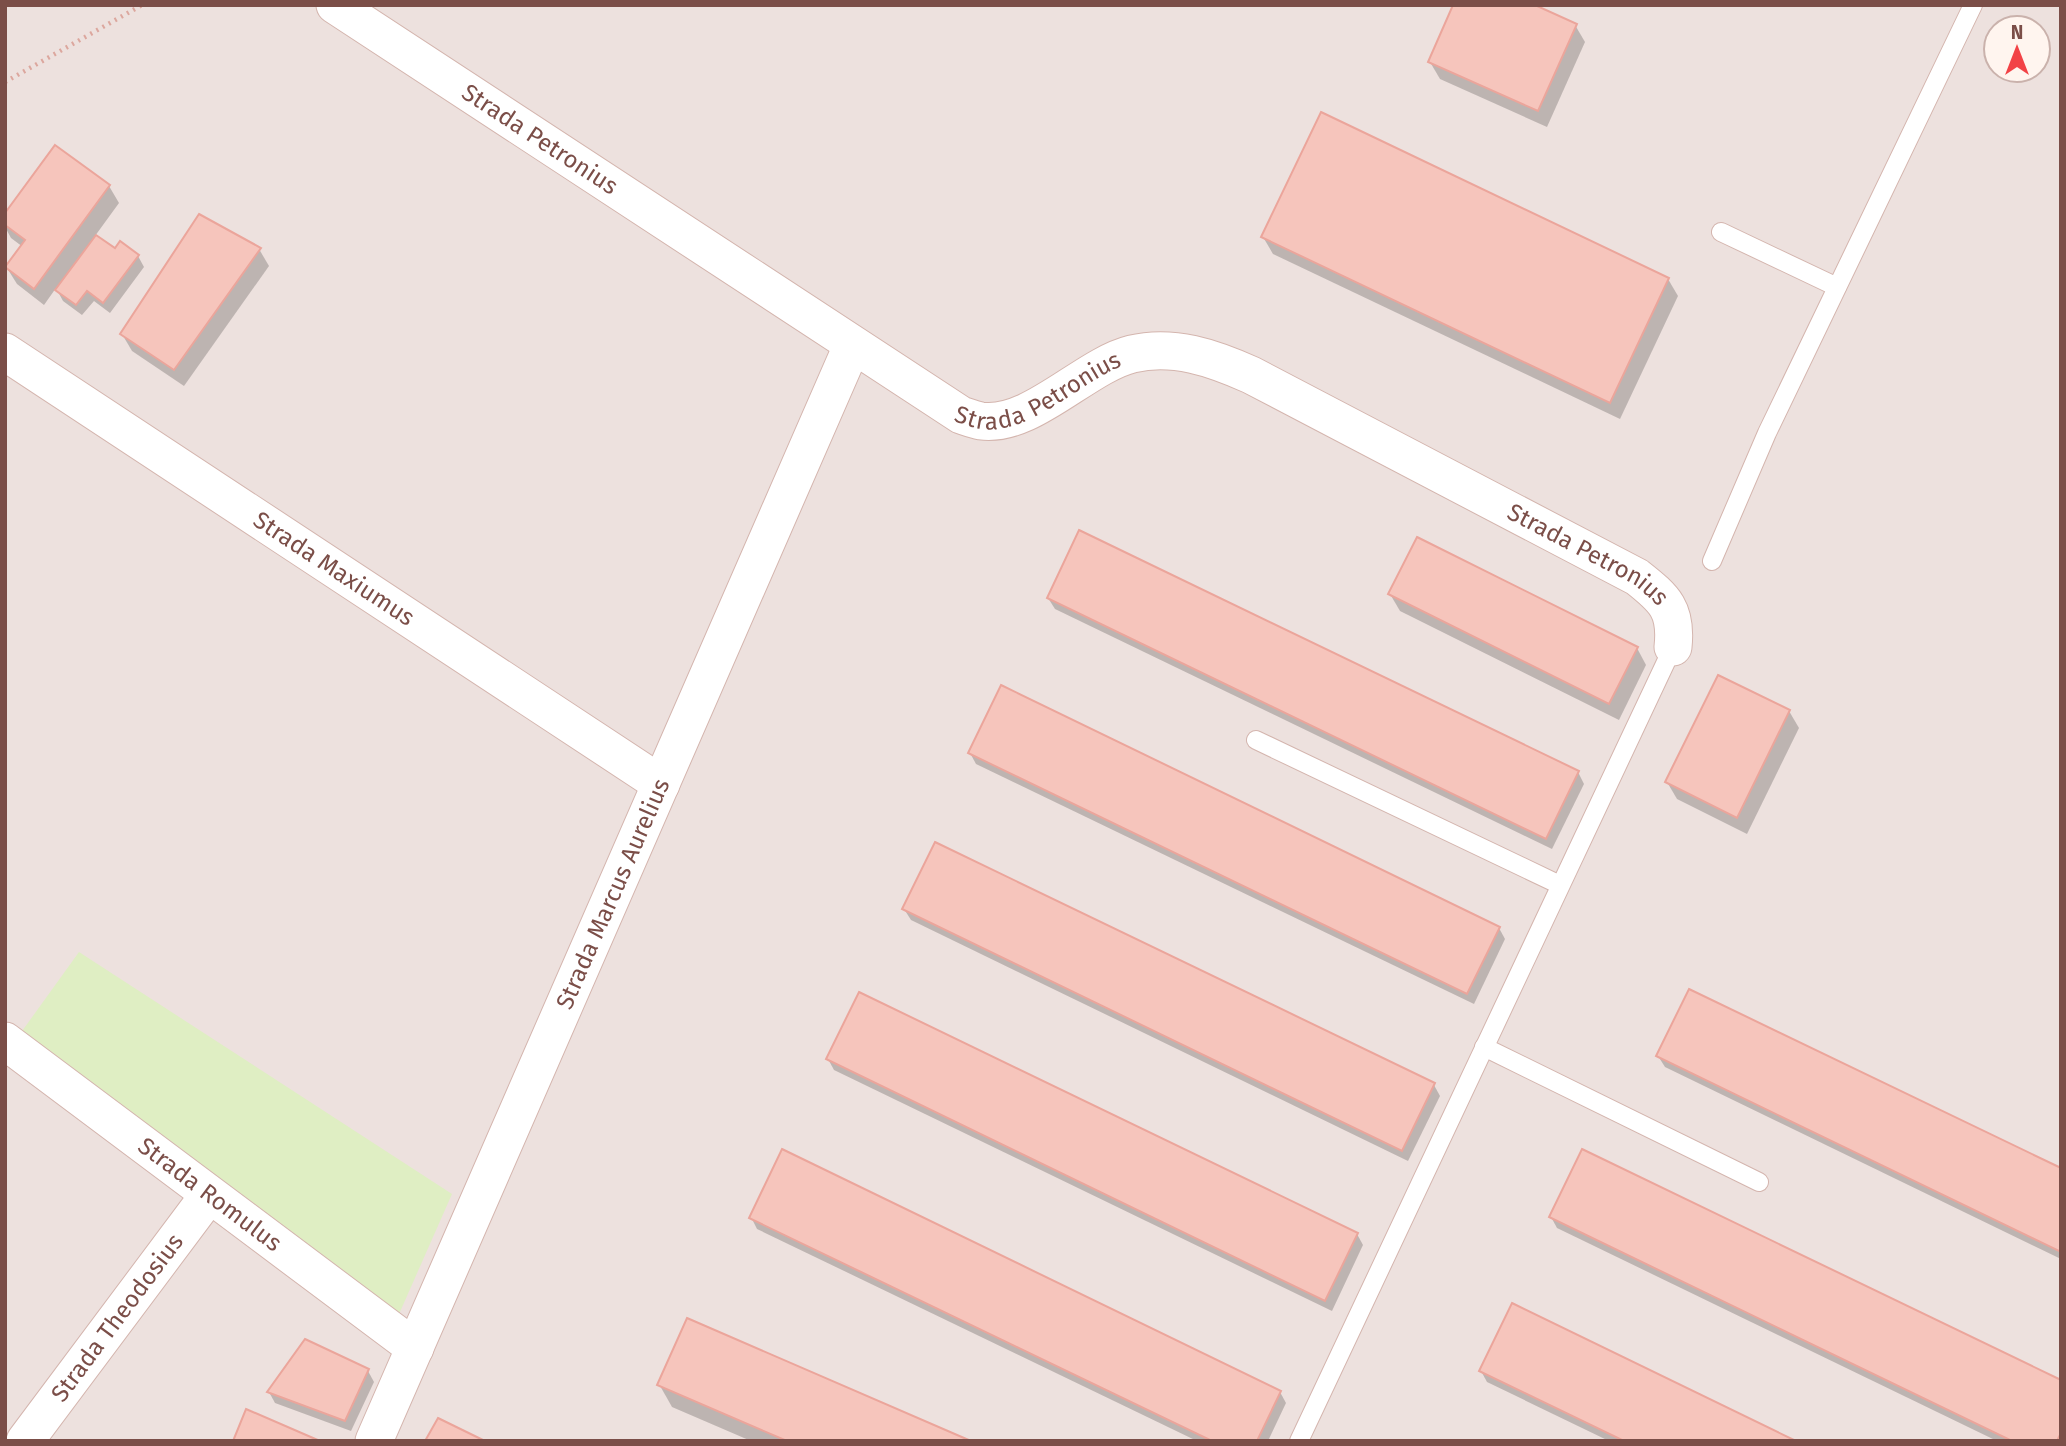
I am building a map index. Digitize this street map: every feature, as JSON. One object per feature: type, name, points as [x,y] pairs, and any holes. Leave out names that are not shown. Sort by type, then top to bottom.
[{"type":"street","name":"Strada Petronius","points":[[335,5],[961,415],[982,421],[1001,420],[1023,413],[1106,365],[1131,354],[1158,351],[1189,353],[1220,361],[1251,374],[1637,577],[1662,598],[1671,612],[1675,630],[1673,647]]},
{"type":"street","name":"Strada Marcus Aurelius","points":[[374,1441],[852,346]]},
{"type":"street","name":"Strada Maxiumus","points":[[5,352],[661,784]]},
{"type":"street","name":"Strada Romulus","points":[[5,1041],[415,1348]]},
{"type":"street","name":"Strada Theodosius","points":[[24,1441],[209,1195]]},
{"type":"lane","points":[[1712,561],[1768,433],[1973,5]]},
{"type":"lane","points":[[1721,232],[1838,287]]},
{"type":"lane","points":[[1299,1441],[1673,647]]},
{"type":"lane","points":[[1256,740],[1560,885]]},
{"type":"lane","points":[[1484,1047],[1759,1182]]},
{"type":"path","points":[[5,82],[142,5]]},
{"type":"shaded area","points":[[5,5],[2061,5],[2061,1441],[5,1441]]},
{"type":"green space","points":[[79,952],[452,1194],[392,1330],[12,1045]]},
{"type":"building","points":[[1453,5],[1535,5],[1577,24],[1538,111],[1428,62]]},
{"type":"building","points":[[1321,112],[1669,278],[1610,403],[1261,237]]},
{"type":"building","points":[[55,145],[110,185],[34,289],[5,267],[25,240],[5,225],[5,213]]},
{"type":"building","points":[[199,214],[261,248],[174,370],[120,334]]},
{"type":"building","points":[[96,235],[115,248],[120,241],[139,255],[103,303],[87,291],[76,305],[55,290]]},
{"type":"building","points":[[1079,530],[1579,771],[1546,839],[1047,598]]},
{"type":"building","points":[[1417,537],[1638,647],[1609,704],[1388,594]]},
{"type":"building","points":[[1718,675],[1790,710],[1737,818],[1665,782]]},
{"type":"building","points":[[1001,685],[1500,927],[1467,994],[968,753]]},
{"type":"building","points":[[935,842],[1435,1083],[1402,1151],[902,909]]},
{"type":"building","points":[[1689,989],[2061,1168],[2061,1252],[1656,1056]]},
{"type":"building","points":[[859,992],[1358,1233],[1325,1301],[826,1059]]},
{"type":"building","points":[[782,1149],[1281,1391],[1257,1441],[1212,1441],[749,1218]]},
{"type":"building","points":[[1582,1149],[2061,1380],[2061,1433],[2057,1441],[2012,1441],[1549,1217]]},
{"type":"building","points":[[1512,1303],[1796,1441],[1624,1441],[1479,1371]]},
{"type":"building","points":[[687,1318],[971,1441],[787,1441],[657,1385]]},
{"type":"building","points":[[305,1339],[369,1369],[345,1421],[267,1392]]},
{"type":"building","points":[[246,1409],[320,1441],[233,1441]]},
{"type":"building","points":[[438,1418],[485,1441],[425,1441]]}]
